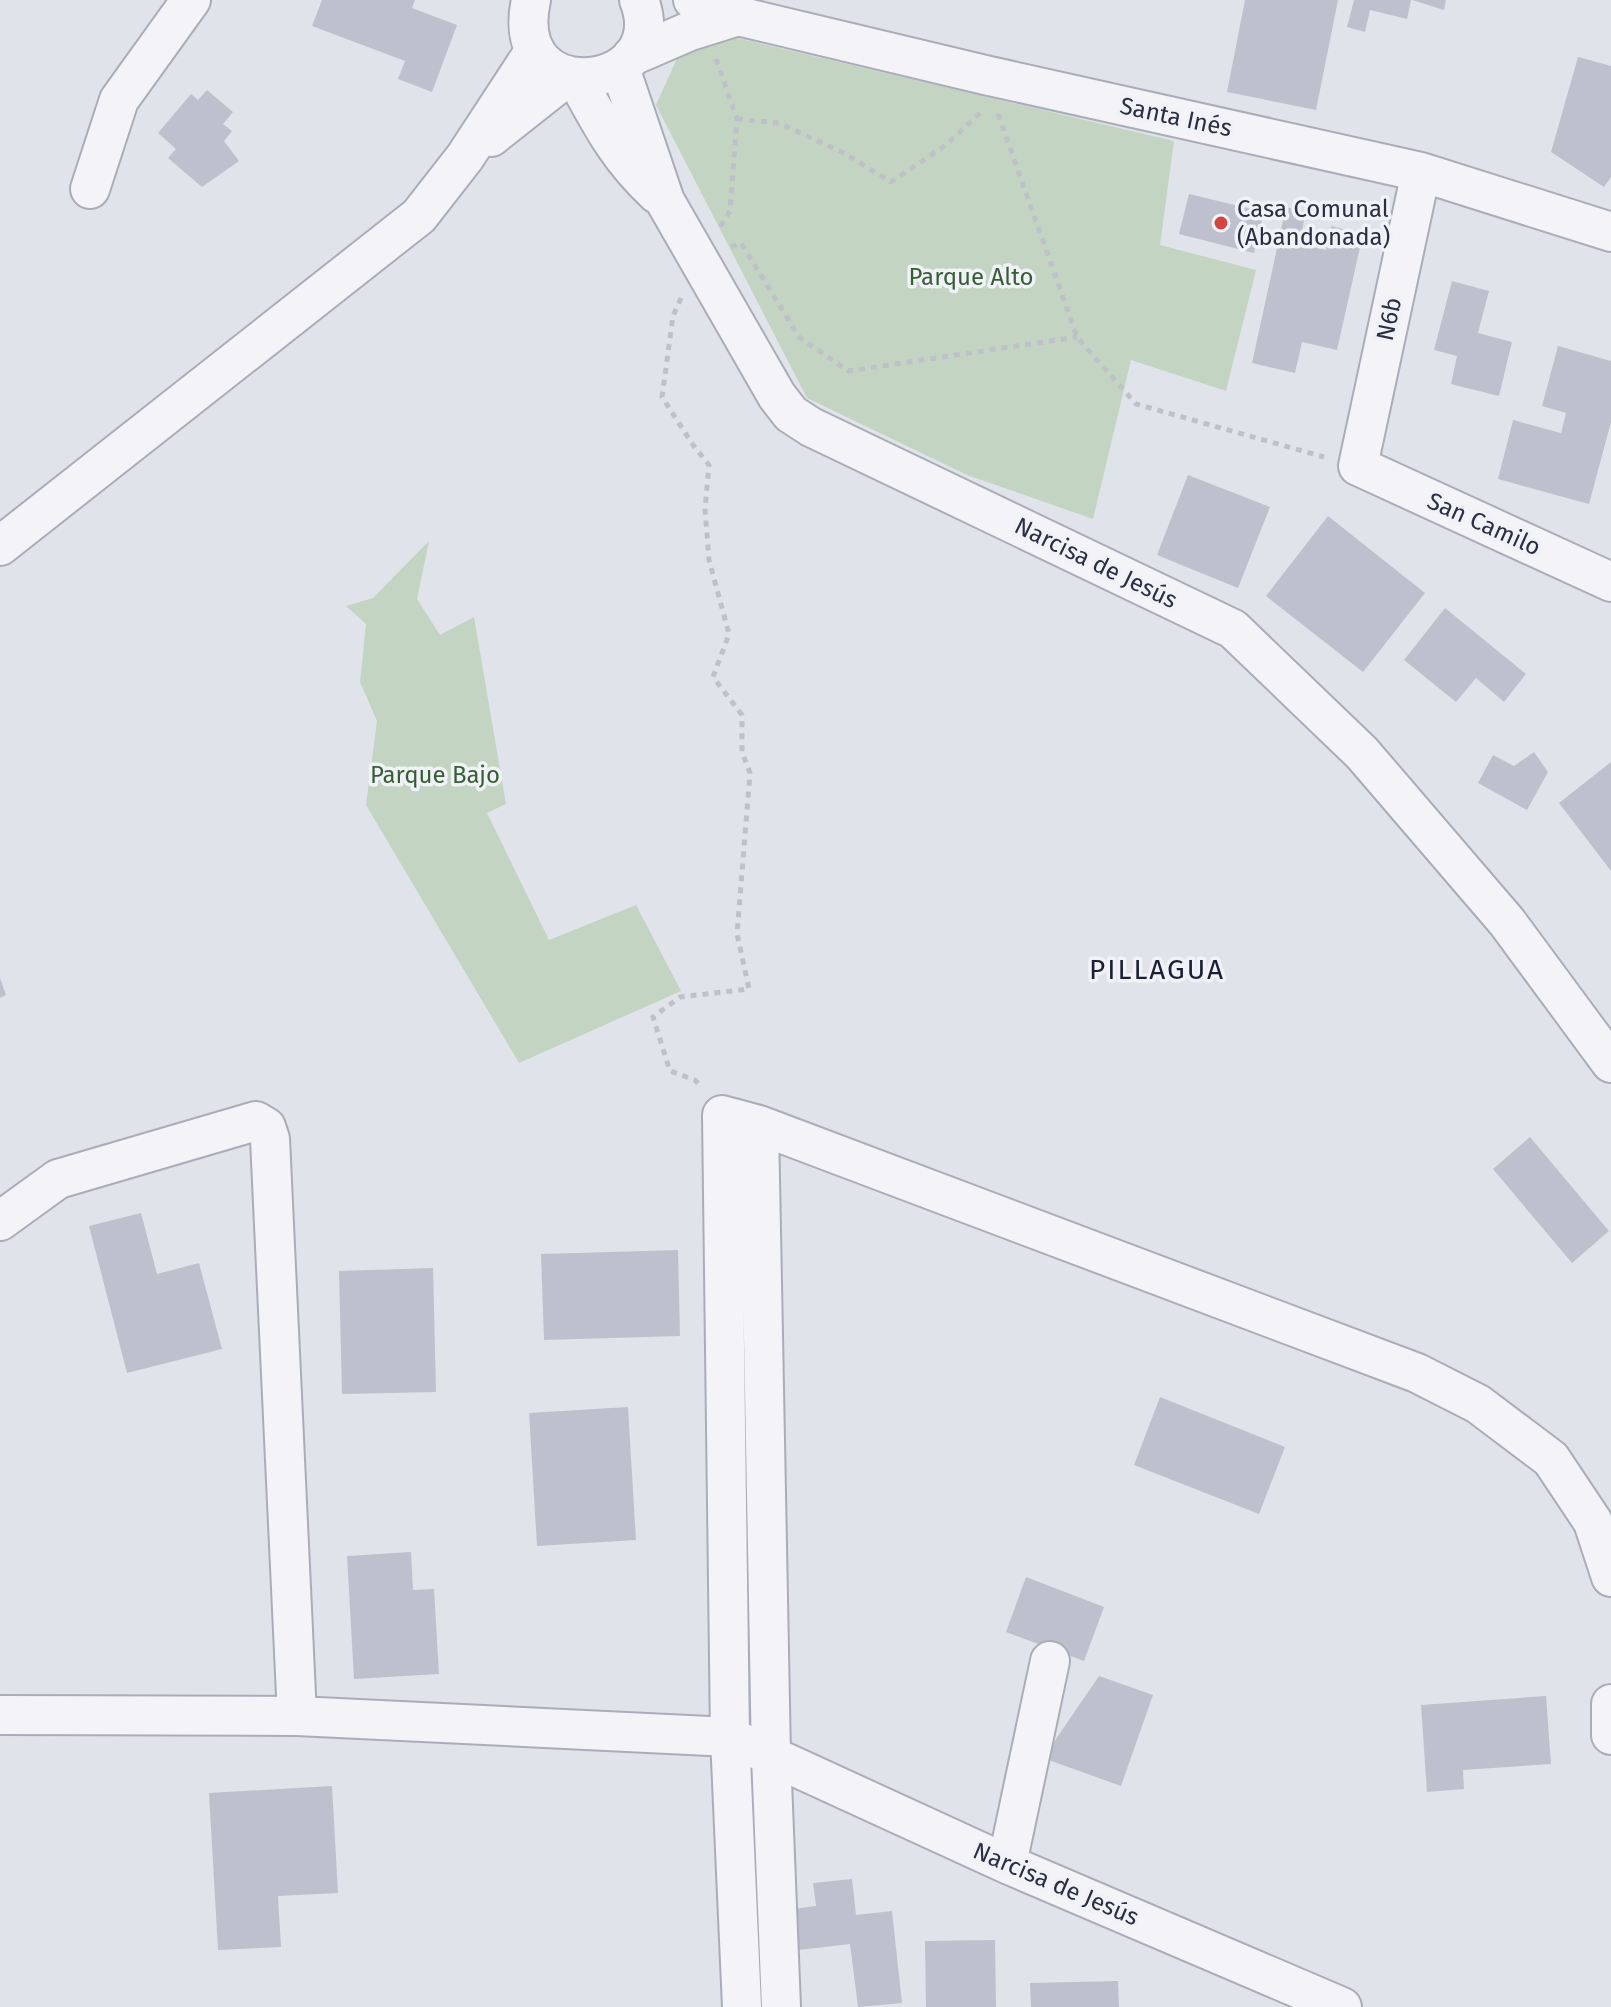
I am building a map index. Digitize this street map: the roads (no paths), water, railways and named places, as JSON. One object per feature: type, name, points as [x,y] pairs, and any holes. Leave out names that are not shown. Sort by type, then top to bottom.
[{"type":"street","points":[[90,189],[119,100],[191,0]]},
{"type":"street","points":[[626,62],[640,40],[643,23],[639,0]]},
{"type":"street","name":"Santa Inés","points":[[693,0],[738,16],[989,88],[1421,172],[1611,232]]},
{"type":"street","points":[[527,16],[549,66],[572,77],[599,77],[690,31],[738,16]]},
{"type":"street","points":[[0,546],[419,216],[465,157],[527,16]]},
{"type":"street","name":"Narcisa de Jesús","points":[[626,62],[665,201],[700,257],[777,396],[791,414],[811,427],[1233,629],[1362,753],[1507,922],[1611,1063]]},
{"type":"street","points":[[465,157],[572,77]]},
{"type":"street","points":[[572,77],[617,151],[633,172],[665,201]]},
{"type":"street","name":"N6b","points":[[1358,466],[1421,172]]},
{"type":"street","name":"San Camilo","points":[[1358,466],[1611,582]]},
{"type":"street","points":[[742,2007],[730,1737],[722,1115],[759,1125],[1417,1373],[1478,1404],[1551,1459],[1593,1522],[1611,1577]]},
{"type":"street","points":[[0,1221],[58,1179],[256,1121],[266,1127],[270,1139],[297,1716]]},
{"type":"street","points":[[759,1125],[771,1756],[781,2007]]},
{"type":"street","points":[[1007,1864],[1050,1661]]},
{"type":"street","points":[[1611,1704],[1611,1735]]},
{"type":"street","points":[[0,1715],[297,1716],[730,1737]]},
{"type":"street","name":"Narcisa de Jesús","points":[[730,1737],[1007,1864],[1342,2007]]},
{"type":"place","name":"Casa Comunal (Abandonada)","points":[[1221,223]]},
{"type":"district","name":"PILLAGUA","points":[[1157,969]]},
{"type":"park label","name":"Parque Alto","points":[[971,277]]},
{"type":"park label","name":"Parque Bajo","points":[[435,775]]}]
